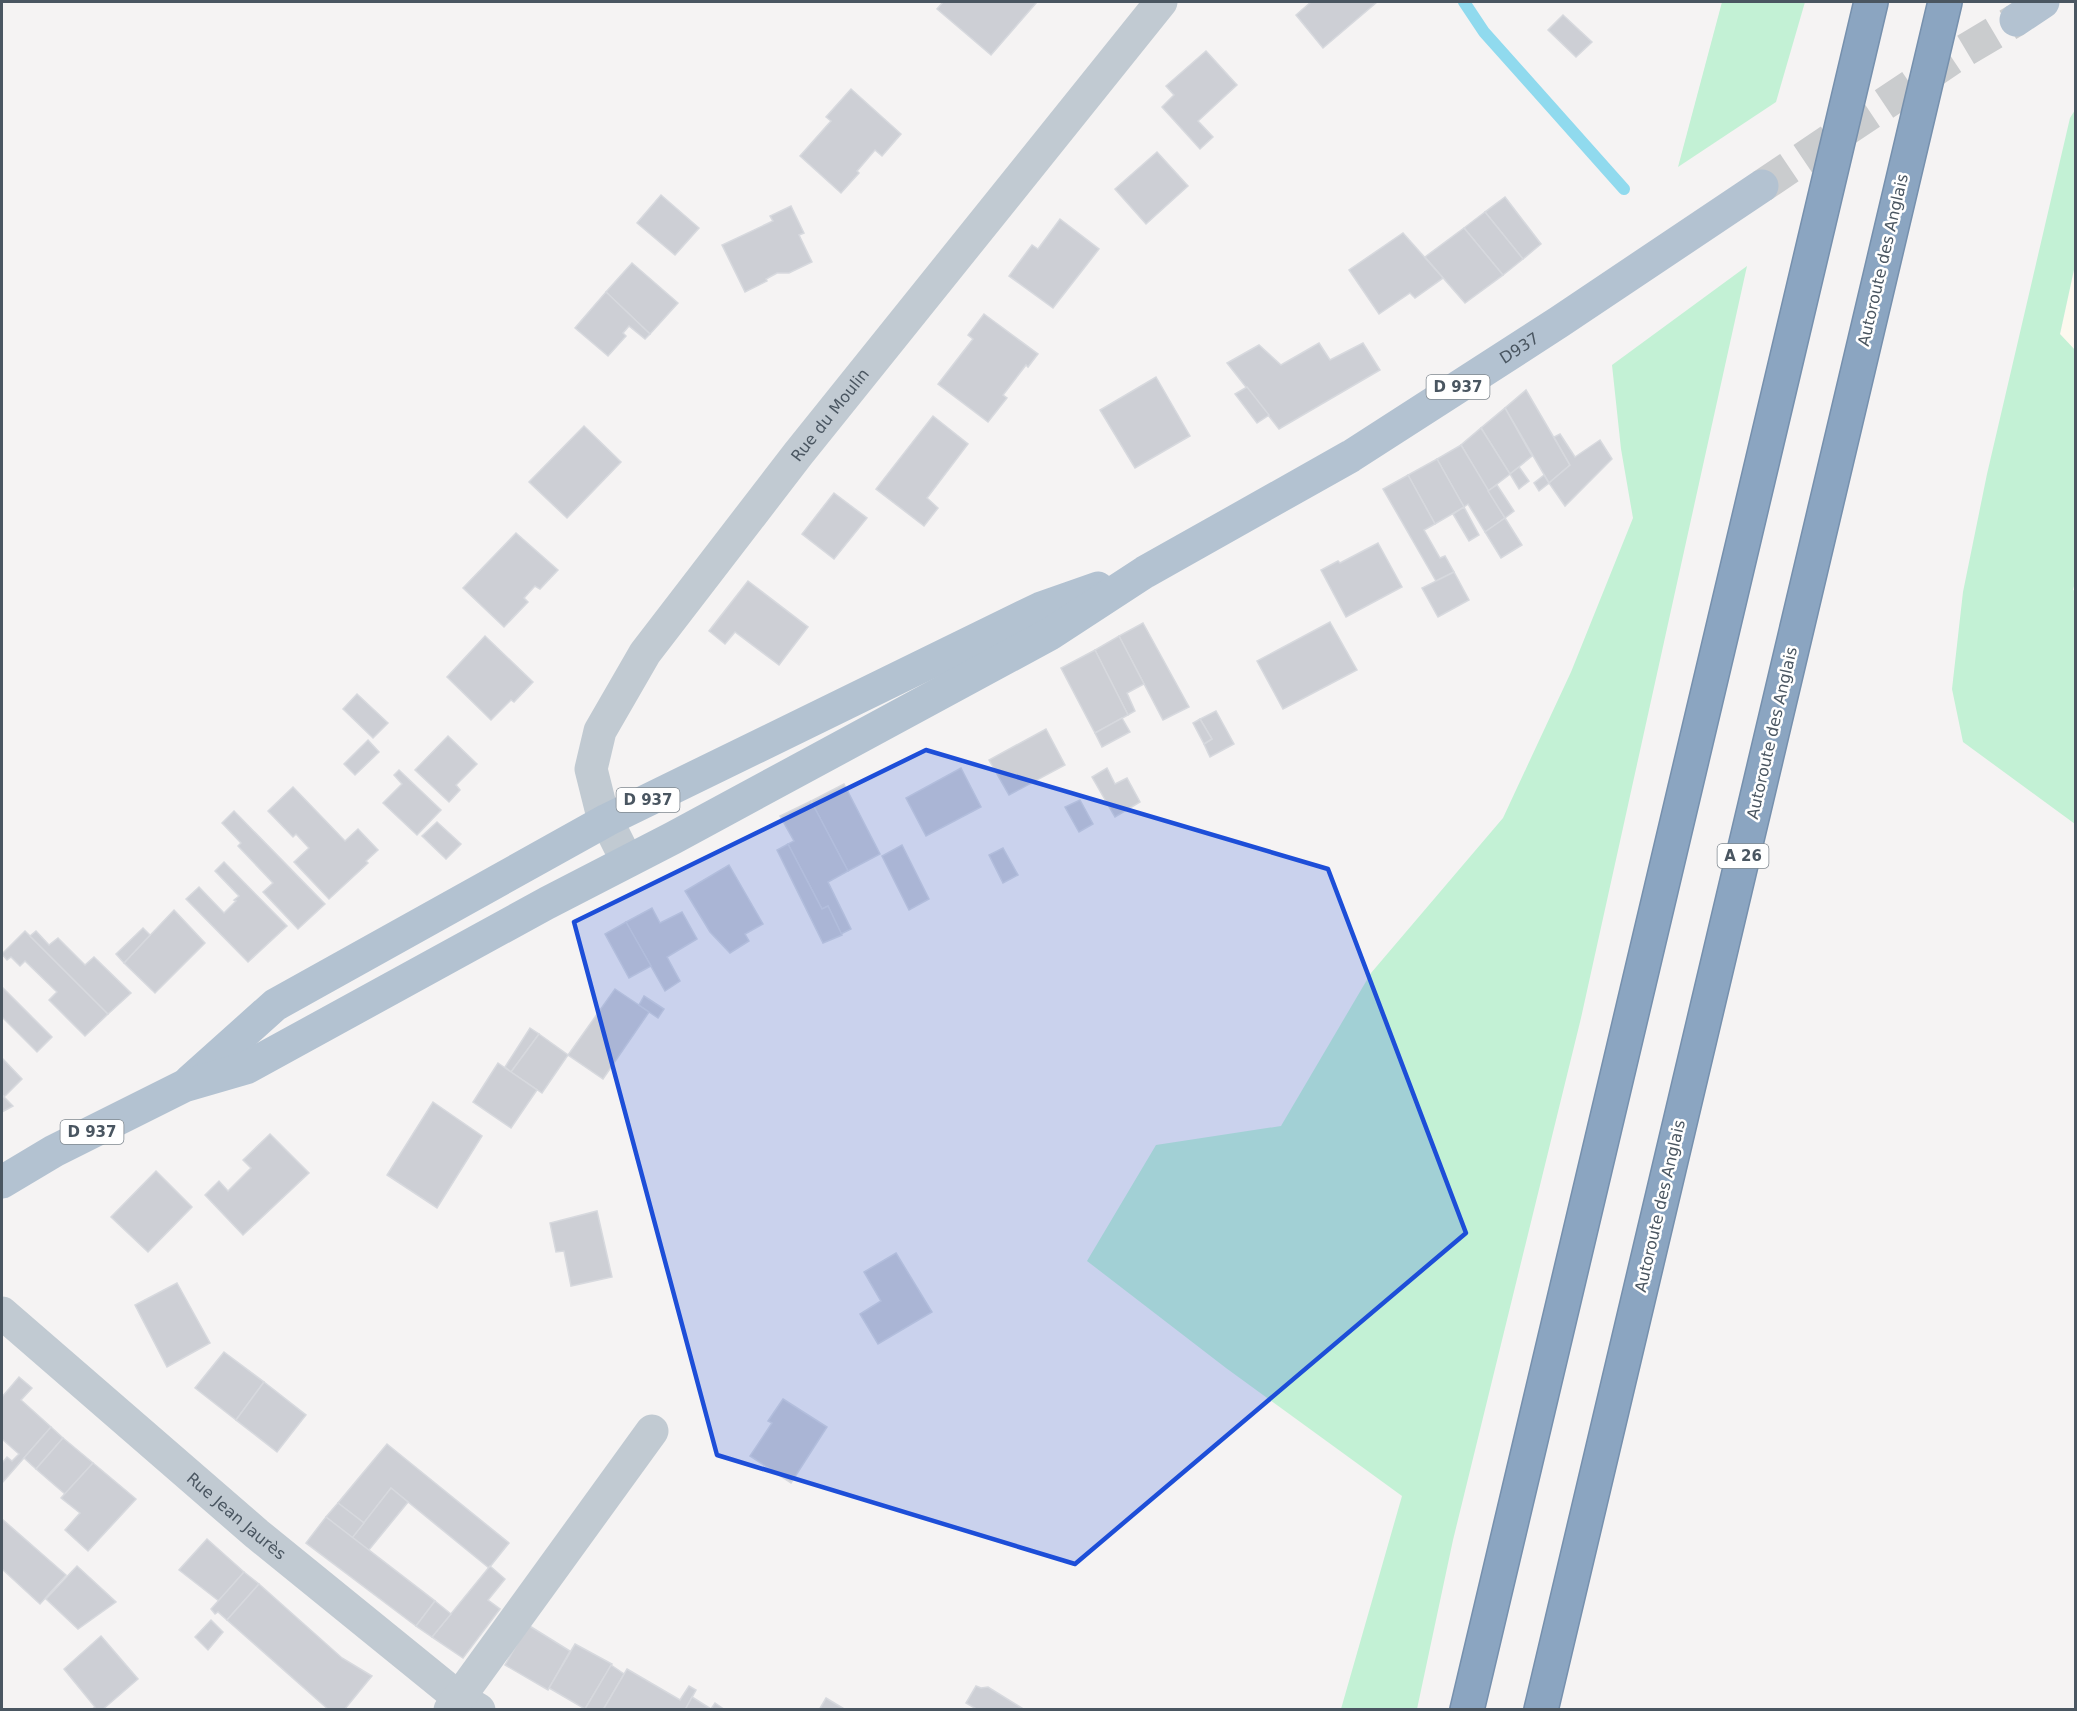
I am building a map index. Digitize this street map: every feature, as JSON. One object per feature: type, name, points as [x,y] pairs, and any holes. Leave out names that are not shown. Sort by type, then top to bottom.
[{"type":"highway","points":[[1467,1710],[1871,2]]},
{"type":"highway","name":"Autoroute des Anglais","points":[[1541,1710],[1945,2]]},
{"type":"main road","points":[[2016,20],[2043,2]]},
{"type":"main road","name":"D937","points":[[1145,572],[1351,456],[1559,322],[1762,186]]},
{"type":"main road","name":"D 937","points":[[184,1086],[275,1005],[607,820],[1041,608],[1145,572]]},
{"type":"main road","name":"D 937","points":[[2,1182],[54,1151],[184,1086],[246,1068],[356,1006],[1050,634],[1145,572]]},
{"type":"street","name":"Rue du Moulin","points":[[627,861],[599,801],[591,769],[600,731],[645,653],[798,454],[1161,2]]},
{"type":"street","name":"Rue Jean Jaurès","points":[[2,1313],[257,1534],[463,1706]]},
{"type":"street","points":[[463,1706],[652,1431]]},
{"type":"highlighted area","points":[[926,750],[1328,869],[1466,1233],[1075,1564],[717,1455],[574,922]]},
{"type":"shaded area","points":[[2075,265],[2075,351],[2060,335]]},
{"type":"green space","points":[[1722,2],[1805,2],[1776,102],[1678,167]]},
{"type":"green space","points":[[2075,110],[2075,265],[2060,334],[2076,351],[2076,578],[2073,590],[2076,591],[2075,824],[1963,742],[1952,689],[1963,592],[1987,474],[2070,118]]},
{"type":"green space","points":[[1747,266],[1581,1018],[1453,1540],[1417,1709],[1341,1709],[1402,1496],[1226,1368],[1087,1261],[1156,1145],[1281,1126],[1371,973],[1503,818],[1571,672],[1633,518],[1621,449],[1612,365]]},
{"type":"building","points":[[943,2],[1037,2],[991,55],[937,9]]},
{"type":"building","points":[[1311,2],[1377,2],[1323,48],[1296,15]]},
{"type":"building","points":[[1563,15],[1592,42],[1576,57],[1548,30]]},
{"type":"building","points":[[1206,51],[1237,85],[1198,121],[1213,137],[1200,149],[1162,107],[1174,95],[1166,86]]},
{"type":"building","points":[[851,89],[901,134],[882,156],[875,150],[841,193],[800,156],[831,121],[826,117]]},
{"type":"building","points":[[1157,152],[1188,186],[1146,224],[1115,189]]},
{"type":"building","points":[[661,195],[699,228],[675,255],[637,223]]},
{"type":"building","points":[[1505,197],[1541,244],[1523,259],[1485,212]]},
{"type":"building","points":[[791,206],[804,233],[799,235],[812,262],[789,273],[777,273],[745,292],[722,245],[773,221],[770,216]]},
{"type":"building","points":[[1485,212],[1523,259],[1503,275],[1464,228]]},
{"type":"building","points":[[1060,219],[1099,249],[1053,308],[1009,276],[1032,245],[1038,249]]},
{"type":"building","points":[[1464,228],[1503,275],[1465,303],[1425,257]]},
{"type":"building","points":[[1403,233],[1443,278],[1415,298],[1410,293],[1379,314],[1349,270]]},
{"type":"building","points":[[632,263],[678,303],[650,334],[606,292]]},
{"type":"building","points":[[606,292],[650,334],[645,339],[629,326],[623,333],[626,336],[608,356],[575,328]]},
{"type":"building","points":[[984,314],[1038,354],[1028,367],[1026,365],[1003,395],[1007,398],[988,422],[938,384],[973,339],[968,335]]},
{"type":"building","points":[[1319,343],[1330,360],[1363,343],[1380,370],[1279,429],[1227,363],[1259,345],[1281,365]]},
{"type":"building","points":[[1156,377],[1190,436],[1135,468],[1100,410]]},
{"type":"building","points":[[1247,387],[1269,415],[1257,423],[1235,394]]},
{"type":"building","points":[[1526,390],[1570,465],[1549,483],[1505,408]]},
{"type":"building","points":[[1505,408],[1532,456],[1510,474],[1481,428]]},
{"type":"building","points":[[933,416],[968,444],[927,498],[938,508],[924,526],[876,489]]},
{"type":"building","points":[[584,426],[621,462],[567,518],[529,482]]},
{"type":"building","points":[[1481,428],[1510,474],[1488,491],[1461,445]]},
{"type":"building","points":[[1560,434],[1575,457],[1600,440],[1612,459],[1565,506],[1549,483],[1570,465],[1554,437]]},
{"type":"building","points":[[1461,445],[1505,518],[1485,532],[1468,504],[1464,507],[1437,459]]},
{"type":"building","points":[[1437,459],[1464,507],[1435,524],[1408,475]]},
{"type":"building","points":[[1519,467],[1529,481],[1519,489],[1510,474]]},
{"type":"building","points":[[1408,475],[1435,524],[1424,530],[1440,558],[1445,556],[1454,572],[1436,581],[1383,489]]},
{"type":"building","points":[[1544,475],[1549,483],[1539,491],[1534,483]]},
{"type":"building","points":[[1497,485],[1514,511],[1505,518],[1488,491]]},
{"type":"building","points":[[834,493],[867,518],[834,559],[802,534]]},
{"type":"building","points":[[1464,507],[1479,535],[1469,541],[1453,514]]},
{"type":"building","points":[[1505,518],[1522,545],[1501,558],[1485,532]]},
{"type":"building","points":[[516,533],[558,570],[540,589],[535,586],[524,598],[528,602],[504,627],[463,588]]},
{"type":"building","points":[[1378,543],[1402,587],[1346,617],[1321,570],[1338,561],[1340,563]]},
{"type":"building","points":[[1454,572],[1469,600],[1438,617],[1422,588]]},
{"type":"building","points":[[748,581],[808,627],[779,665],[735,632],[725,644],[709,631]]},
{"type":"building","points":[[1330,622],[1357,670],[1283,709],[1257,661]]},
{"type":"building","points":[[1143,623],[1189,707],[1163,720],[1119,636]]},
{"type":"building","points":[[485,636],[533,682],[514,702],[511,700],[491,720],[447,677]]},
{"type":"building","points":[[1119,636],[1144,684],[1127,693],[1135,711],[1128,715],[1095,650]]},
{"type":"building","points":[[1095,650],[1128,715],[1095,733],[1061,668]]},
{"type":"building","points":[[357,694],[388,723],[373,738],[343,709]]},
{"type":"building","points":[[1216,711],[1234,744],[1210,757],[1204,744],[1212,739],[1200,719]]},
{"type":"building","points":[[1122,718],[1130,732],[1102,747],[1095,733]]},
{"type":"building","points":[[1200,719],[1212,739],[1204,744],[1193,723]]},
{"type":"building","points":[[1046,729],[1065,765],[1009,795],[989,760]]},
{"type":"building","points":[[448,736],[477,764],[456,785],[460,790],[449,802],[415,770]]},
{"type":"building","points":[[368,740],[379,752],[355,775],[344,764]]},
{"type":"building","points":[[961,768],[981,807],[926,836],[906,798]]},
{"type":"building","points":[[1107,768],[1115,784],[1127,778],[1140,802],[1115,817],[1092,777]]},
{"type":"building","points":[[399,770],[441,810],[417,835],[383,803],[402,784],[394,775]]},
{"type":"building","points":[[844,784],[880,854],[848,871],[811,801]]},
{"type":"building","points":[[293,787],[345,841],[358,829],[378,850],[366,861],[368,863],[329,899],[294,862],[309,848],[296,834],[293,837],[268,811]]},
{"type":"building","points":[[1080,800],[1093,824],[1079,832],[1065,807]]},
{"type":"building","points":[[811,801],[848,871],[828,882],[851,929],[841,934],[828,906],[822,909],[788,844],[794,841],[780,816]]},
{"type":"building","points":[[234,811],[325,904],[298,929],[263,892],[273,883],[238,846],[241,843],[222,823]]},
{"type":"building","points":[[437,822],[461,844],[446,859],[422,836]]},
{"type":"building","points":[[788,844],[822,909],[828,906],[842,935],[823,943],[777,850]]},
{"type":"building","points":[[902,845],[929,899],[909,910],[882,856]]},
{"type":"building","points":[[1003,848],[1018,875],[1003,883],[989,855]]},
{"type":"building","points":[[224,862],[287,926],[248,962],[186,899],[199,887],[224,913],[239,896],[215,871]]},
{"type":"building","points":[[729,865],[763,924],[745,934],[749,941],[730,953],[710,932],[685,891]]},
{"type":"building","points":[[652,908],[660,923],[682,912],[697,939],[667,957],[680,981],[665,991],[626,922]]},
{"type":"building","points":[[174,910],[205,943],[155,993],[124,963]]},
{"type":"building","points":[[626,922],[651,966],[629,978],[605,934]]},
{"type":"building","points":[[143,928],[150,935],[124,963],[116,954]]},
{"type":"building","points":[[25,931],[108,1014],[85,1036],[49,1000],[57,992],[25,961],[20,966],[11,957],[7,960],[2,954]]},
{"type":"building","points":[[36,931],[49,945],[58,938],[85,965],[94,957],[131,993],[108,1014],[30,936]]},
{"type":"building","points":[[2,987],[52,1037],[37,1052],[2,1017]]},
{"type":"building","points":[[615,989],[649,1012],[603,1079],[568,1055]]},
{"type":"building","points":[[644,996],[664,1009],[658,1018],[639,1005]]},
{"type":"building","points":[[530,1028],[539,1034],[511,1072],[505,1067]]},
{"type":"building","points":[[539,1034],[568,1055],[542,1093],[511,1072]]},
{"type":"building","points":[[2,1058],[22,1079],[4,1097],[2,1095]]},
{"type":"building","points":[[498,1063],[537,1090],[511,1128],[473,1102]]},
{"type":"building","points":[[2,1095],[13,1106],[2,1112]]},
{"type":"building","points":[[433,1102],[482,1136],[437,1208],[387,1175]]},
{"type":"building","points":[[270,1134],[309,1173],[243,1235],[205,1195],[219,1181],[228,1191],[251,1168],[243,1160]]},
{"type":"building","points":[[156,1171],[192,1207],[148,1252],[111,1217]]},
{"type":"building","points":[[597,1211],[612,1277],[571,1286],[564,1251],[556,1252],[550,1223]]},
{"type":"building","points":[[896,1253],[932,1312],[878,1344],[860,1314],[881,1301],[864,1272]]},
{"type":"building","points":[[177,1283],[210,1343],[167,1367],[135,1305]]},
{"type":"building","points":[[224,1352],[264,1382],[236,1420],[195,1388]]},
{"type":"building","points":[[19,1377],[32,1388],[21,1400],[51,1427],[2,1483],[2,1463],[7,1457],[12,1461],[19,1454],[2,1439],[2,1397]]},
{"type":"building","points":[[264,1382],[306,1415],[277,1452],[236,1420]]},
{"type":"building","points":[[783,1399],[827,1427],[791,1483],[750,1456],[772,1423],[768,1421]]},
{"type":"building","points":[[51,1427],[63,1438],[36,1469],[24,1458]]},
{"type":"building","points":[[63,1438],[93,1463],[65,1494],[36,1469]]},
{"type":"building","points":[[387,1444],[509,1543],[489,1568],[391,1488],[364,1523],[338,1503]]},
{"type":"building","points":[[93,1463],[136,1499],[88,1551],[65,1530],[80,1513],[61,1498]]},
{"type":"building","points":[[391,1488],[408,1502],[368,1551],[352,1538]]},
{"type":"building","points":[[338,1503],[364,1523],[352,1538],[326,1517]]},
{"type":"building","points":[[326,1517],[435,1601],[416,1626],[306,1543]]},
{"type":"building","points":[[2,1519],[66,1575],[40,1604],[2,1569]]},
{"type":"building","points":[[207,1539],[244,1572],[219,1601],[179,1570]]},
{"type":"building","points":[[77,1566],[116,1602],[78,1629],[46,1599]]},
{"type":"building","points":[[490,1566],[505,1579],[488,1600],[500,1609],[463,1658],[432,1637]]},
{"type":"building","points":[[244,1572],[259,1584],[227,1620],[218,1612],[215,1614],[211,1609]]},
{"type":"building","points":[[259,1584],[342,1658],[372,1676],[344,1710],[329,1710],[227,1620]]},
{"type":"building","points":[[435,1601],[451,1614],[432,1637],[416,1626]]},
{"type":"building","points":[[211,1620],[223,1632],[208,1650],[195,1637]]},
{"type":"building","points":[[528,1625],[570,1651],[548,1690],[505,1665]]},
{"type":"building","points":[[101,1636],[138,1679],[102,1710],[91,1710],[95,1707],[64,1669]]},
{"type":"building","points":[[575,1644],[612,1664],[585,1709],[549,1688]]},
{"type":"building","points":[[611,1665],[624,1674],[603,1710],[585,1709]]},
{"type":"building","points":[[627,1669],[680,1700],[689,1686],[696,1690],[685,1710],[603,1710]]},
{"type":"building","points":[[976,1686],[988,1687],[1025,1710],[978,1710],[966,1703]]},
{"type":"building","points":[[692,1697],[711,1709],[715,1703],[725,1710],[685,1710]]},
{"type":"building","points":[[826,1698],[846,1710],[819,1710]]},
{"type":"waterway","points":[[1464,2],[1484,32],[1624,189]]},
{"type":"tunnel","points":[[1762,186],[1957,55],[2016,20]]}]
